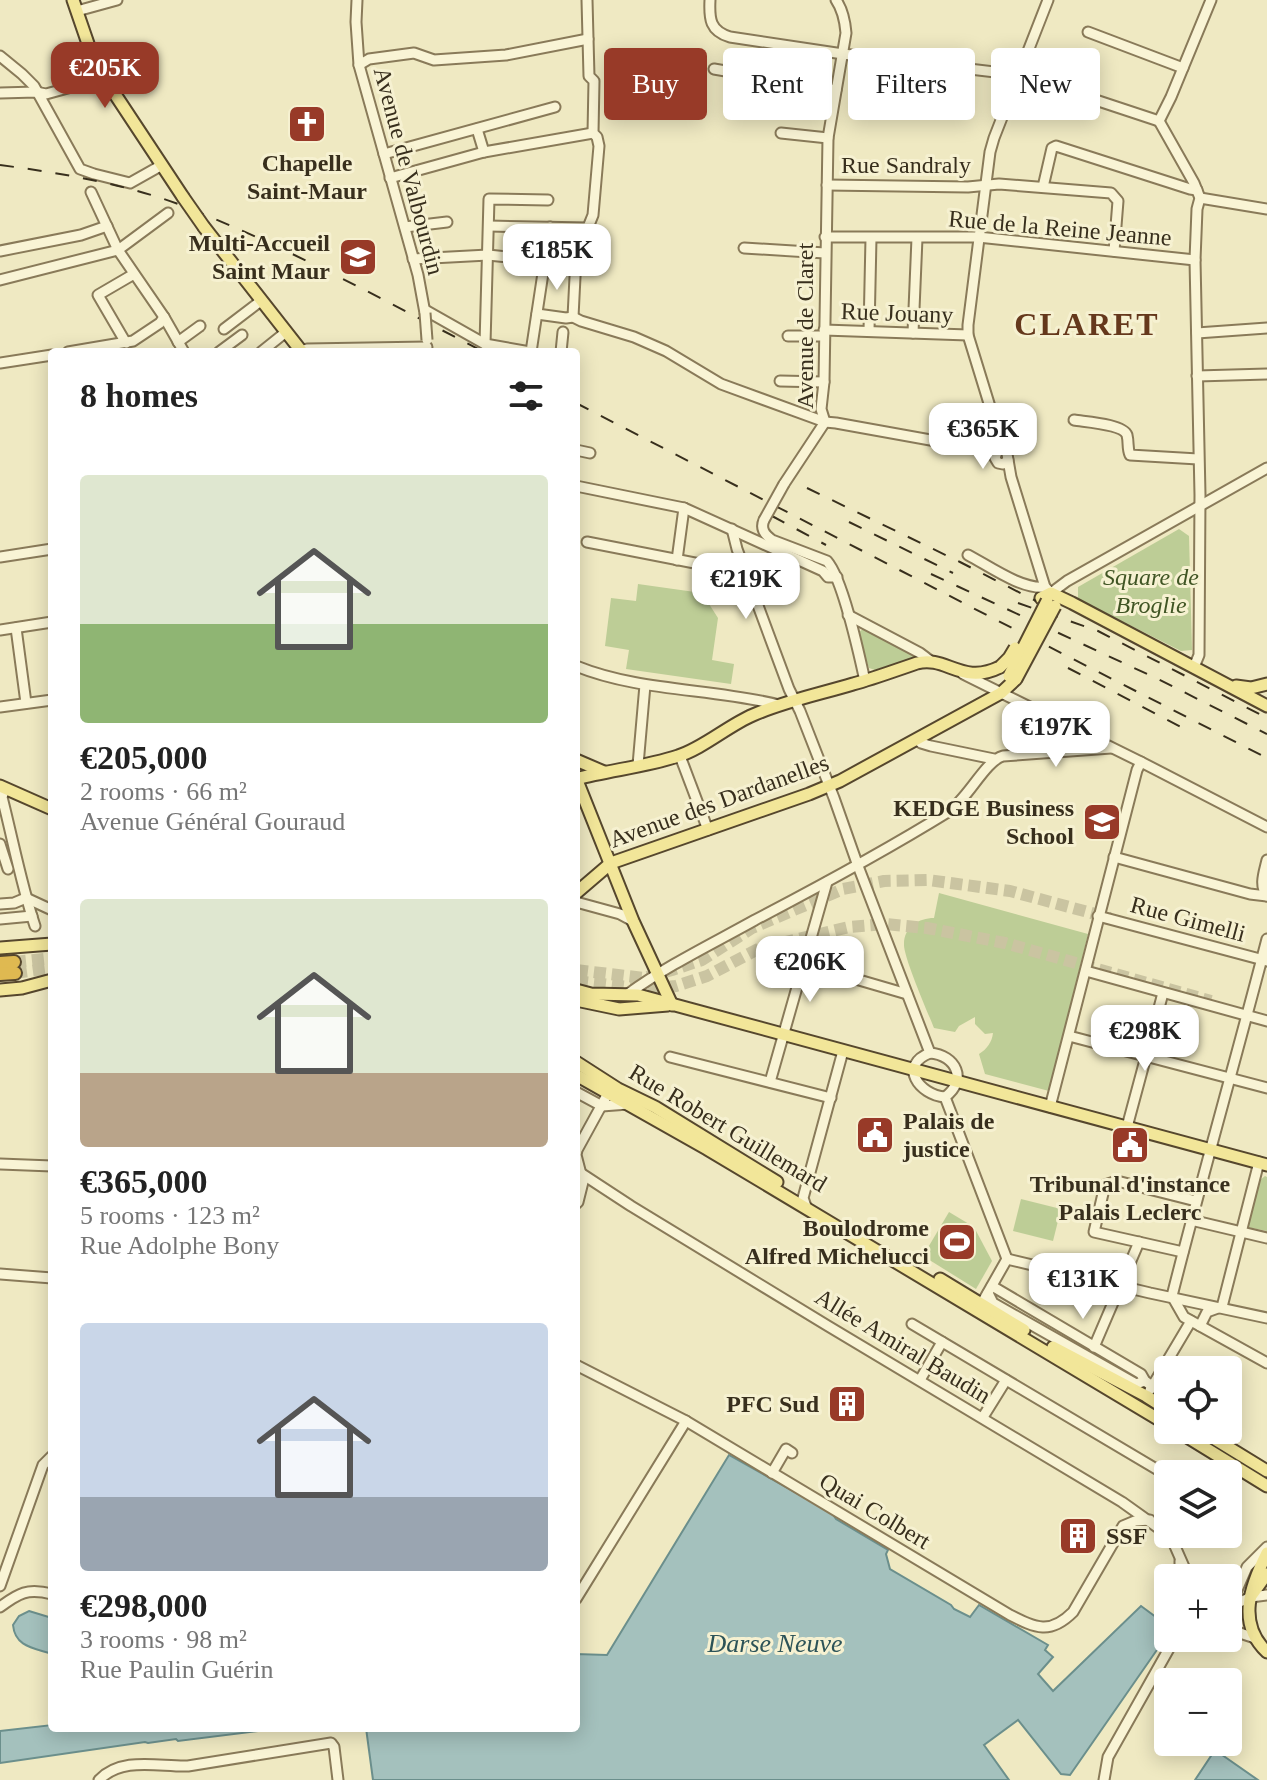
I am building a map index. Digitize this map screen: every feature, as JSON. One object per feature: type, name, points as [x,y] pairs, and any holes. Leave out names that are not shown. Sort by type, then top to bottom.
[{"type":"highway","points":[[0,963],[14,967],[0,974]]},
{"type":"main road","points":[[75,6],[88,47],[103,77],[204,227],[299,348]]},
{"type":"main road","points":[[580,778],[680,756],[751,715],[916,664],[932,662],[955,670],[978,674],[988,672],[1006,680],[1048,597],[1058,603],[1072,603],[1267,706]]},
{"type":"main road","name":"Avenue des Dardanelles","points":[[580,890],[611,863],[829,786],[917,739],[1006,680]]},
{"type":"main road","points":[[1228,685],[1251,688],[1267,684]]},
{"type":"main road","points":[[580,762],[605,772]]},
{"type":"main road","points":[[2,787],[48,807]]},
{"type":"main road","points":[[580,789],[633,921],[672,1005]]},
{"type":"main road","points":[[0,948],[48,944]]},
{"type":"main road","points":[[0,990],[48,981]]},
{"type":"main road","points":[[580,991],[638,995],[1263,1164]]},
{"type":"main road","points":[[580,1001],[619,1009],[672,1005]]},
{"type":"main road","name":"Rue Robert Guillemard","points":[[580,1065],[618,1089],[655,1107],[935,1285],[985,1298]]},
{"type":"main road","name":"Rue Robert Guillemard","points":[[580,1077],[801,1202],[985,1298]]},
{"type":"main road","points":[[985,1298],[997,1323],[1154,1417]]},
{"type":"main road","points":[[985,1298],[1079,1362],[1148,1388],[1154,1395]]},
{"type":"main road","points":[[1199,1444],[1267,1486]]},
{"type":"main road","points":[[1223,1444],[1267,1471]]},
{"type":"main road","points":[[1267,1553],[1254,1578],[1248,1611],[1255,1638],[1267,1652]]},
{"type":"main road","points":[[1251,1597],[1267,1574]]},
{"type":"street","points":[[75,6],[117,0]]},
{"type":"street","name":"Avenue de Valbourdin","points":[[357,0],[359,65],[413,259],[425,311],[427,347]]},
{"type":"street","points":[[573,317],[576,257],[593,215],[599,146],[593,133],[594,81],[589,76],[587,0]]},
{"type":"street","points":[[710,0],[709,15],[714,29],[730,37],[991,72]]},
{"type":"street","points":[[1030,48],[1048,0]]},
{"type":"street","points":[[1159,121],[1211,0]]},
{"type":"street","name":"Avenue de Claret","points":[[837,577],[827,561],[772,540],[762,528],[784,484],[825,422],[821,409],[828,138],[846,33],[840,1]]},
{"type":"street","points":[[1088,32],[1183,68]]},
{"type":"street","points":[[359,65],[369,59],[414,53],[434,60],[506,55],[588,39]]},
{"type":"street","points":[[0,56],[22,74],[43,101],[80,169],[130,183],[162,165]]},
{"type":"street","points":[[714,69],[836,90]]},
{"type":"street","points":[[0,93],[46,94],[103,77]]},
{"type":"street","points":[[1100,101],[1159,121],[1199,194],[1195,260],[1200,505],[1199,655],[1194,667]]},
{"type":"street","points":[[384,154],[555,107]]},
{"type":"street","points":[[1001,120],[994,138],[986,184],[968,335],[999,436],[1001,457],[1011,477],[1048,597]]},
{"type":"street","points":[[477,129],[484,152]]},
{"type":"street","points":[[390,178],[484,152],[593,133]]},
{"type":"street","points":[[781,133],[828,138]]},
{"type":"street","points":[[1043,187],[1052,148],[1056,146],[1199,194],[1267,209]]},
{"type":"street","name":"Rue Sandraly","points":[[827,185],[968,187],[986,184],[1111,193],[1118,201],[1114,251]]},
{"type":"street","points":[[91,192],[118,250],[182,348]]},
{"type":"street","points":[[485,344],[489,199],[548,200]]},
{"type":"street","points":[[0,280],[118,250],[168,213]]},
{"type":"street","points":[[405,227],[447,222]]},
{"type":"street","points":[[0,251],[81,235],[107,226]]},
{"type":"street","points":[[489,226],[588,228]]},
{"type":"street","points":[[532,348],[550,227]]},
{"type":"street","name":"Rue de la Reine Jeanne","points":[[825,237],[978,237],[1195,260]]},
{"type":"street","points":[[869,331],[871,238]]},
{"type":"street","points":[[913,333],[917,238]]},
{"type":"street","points":[[744,248],[825,253]]},
{"type":"street","points":[[413,259],[488,255],[546,261]]},
{"type":"street","points":[[126,343],[98,295],[134,274]]},
{"type":"street","points":[[224,329],[262,300]]},
{"type":"street","points":[[425,311],[485,344],[508,348]]},
{"type":"street","points":[[537,314],[573,317],[634,337],[666,351],[721,384],[825,422],[967,447],[1001,457]]},
{"type":"street","points":[[94,348],[133,341],[164,317]]},
{"type":"street","points":[[178,342],[200,326]]},
{"type":"street","points":[[1197,333],[1267,328]]},
{"type":"street","name":"Rue Jouany","points":[[788,336],[869,331],[968,335]]},
{"type":"street","points":[[266,348],[286,332]]},
{"type":"street","points":[[561,348],[563,332]]},
{"type":"street","points":[[224,348],[242,335]]},
{"type":"street","points":[[0,363],[48,356]]},
{"type":"street","points":[[1197,376],[1267,374]]},
{"type":"street","points":[[780,381],[824,382]]},
{"type":"street","points":[[1074,420],[1121,428],[1127,434],[1127,451],[1130,455],[1198,459]]},
{"type":"street","points":[[580,451],[590,453]]},
{"type":"street","points":[[1048,597],[1067,581],[1267,468]]},
{"type":"street","points":[[580,487],[684,508],[823,571],[828,577],[837,577],[865,681]]},
{"type":"street","points":[[677,560],[684,508]]},
{"type":"street","points":[[732,529],[746,573],[930,1053]]},
{"type":"street","points":[[587,542],[746,573]]},
{"type":"street","points":[[0,557],[48,550]]},
{"type":"street","points":[[968,555],[1025,585],[1038,588],[1048,597]]},
{"type":"street","points":[[848,615],[932,662]]},
{"type":"street","points":[[0,630],[48,623]]},
{"type":"street","points":[[16,628],[26,703]]},
{"type":"street","points":[[580,668],[602,676],[645,685],[779,705]]},
{"type":"street","points":[[955,670],[1006,680],[1111,748],[1267,827]]},
{"type":"street","points":[[638,765],[645,685]]},
{"type":"street","points":[[0,707],[48,700]]},
{"type":"street","points":[[917,739],[931,746],[994,759],[1111,748]]},
{"type":"street","points":[[680,756],[708,830]]},
{"type":"street","points":[[628,994],[657,973],[858,866],[950,810],[965,797],[994,759]]},
{"type":"street","points":[[1050,1107],[1141,762]]},
{"type":"street","points":[[2,787],[9,869]]},
{"type":"street","points":[[0,844],[9,869],[26,898],[33,921],[0,919]]},
{"type":"street","points":[[1114,857],[1267,896]]},
{"type":"street","points":[[1267,860],[1262,883],[1267,896]]},
{"type":"street","points":[[770,1082],[827,882]]},
{"type":"street","points":[[0,904],[26,898],[48,908]]},
{"type":"street","points":[[580,903],[620,914],[633,921]]},
{"type":"street","name":"Rue Gimelli","points":[[1098,916],[1264,960]]},
{"type":"street","points":[[1267,939],[1264,960],[1172,1296],[1184,1317],[1267,1363]]},
{"type":"street","points":[[804,964],[907,994]]},
{"type":"street","points":[[1086,971],[1267,1021]]},
{"type":"street","points":[[1127,1127],[1163,993]]},
{"type":"street","points":[[1069,1036],[1267,1088]]},
{"type":"street","points":[[801,1202],[843,1051]]},
{"type":"street","points":[[930,1053],[944,1056],[950,1061],[957,1073],[956,1081],[945,1097],[931,1094],[916,1080],[914,1070],[920,1057],[930,1053]]},
{"type":"street","points":[[670,1057],[831,1098]]},
{"type":"street","points":[[580,1144],[607,1093],[604,1080]]},
{"type":"street","points":[[580,1094],[602,1106],[629,1104]]},
{"type":"street","points":[[945,1097],[1007,1259]]},
{"type":"street","points":[[0,1164],[48,1166]]},
{"type":"street","points":[[1222,1307],[1241,1232],[1263,1164]]},
{"type":"street","name":"Allée Amiral Baudin","points":[[580,1173],[1150,1520],[1174,1544],[1183,1564]]},
{"type":"street","points":[[1183,1252],[1094,1232],[1105,1185],[1117,1181],[1196,1201]]},
{"type":"street","points":[[1191,1220],[1267,1238]]},
{"type":"street","points":[[1094,1347],[1139,1242]]},
{"type":"street","points":[[1007,1259],[1267,1318]]},
{"type":"street","points":[[1007,1259],[985,1298],[1094,1347],[1141,1374],[1148,1388]]},
{"type":"street","points":[[0,1274],[48,1278]]},
{"type":"street","points":[[1056,1357],[1137,1396],[1148,1388],[1184,1332],[1207,1312],[1222,1307]]},
{"type":"street","points":[[912,1324],[1154,1468]]},
{"type":"street","points":[[920,1380],[942,1342]]},
{"type":"street","name":"Quai Colbert","points":[[580,1367],[686,1421],[1029,1624],[1046,1627],[1061,1623],[1073,1612],[1123,1526]]},
{"type":"street","points":[[983,1417],[1006,1380]]},
{"type":"street","points":[[580,1593],[686,1421]]},
{"type":"street","points":[[772,1473],[786,1449],[792,1453]]},
{"type":"street","points":[[0,1586],[43,1465],[48,1460]]},
{"type":"street","points":[[1122,1502],[1123,1526]]},
{"type":"street","points":[[1123,1526],[1150,1520]]},
{"type":"street","points":[[1242,1576],[1267,1547]]},
{"type":"street","points":[[1180,1557],[1180,1564]]},
{"type":"street","points":[[0,1607],[21,1592],[48,1593]]},
{"type":"street","points":[[1242,1602],[1267,1595]]},
{"type":"street","points":[[1242,1634],[1255,1638]]},
{"type":"street","points":[[1104,1780],[1108,1757],[1167,1652]]},
{"type":"street","points":[[99,1780],[115,1768],[159,1763],[172,1767],[188,1766],[331,1743],[338,1780]]},
{"type":"green space","name":"Square de Broglie","points":[[1179,529],[1189,536],[1192,650],[1181,651],[1078,599],[1078,587]]},
{"type":"green space","points":[[638,584],[702,593],[718,618],[712,660],[734,664],[731,684],[626,669],[629,650],[605,646],[611,598],[636,601]]},
{"type":"green space","points":[[863,629],[916,657],[875,670],[869,668],[859,639],[859,632]]},
{"type":"green space","points":[[939,893],[1088,934],[1049,1091],[985,1074],[979,1054],[989,1045],[993,1033],[985,1034],[975,1024],[975,1017],[955,1032],[934,1028],[911,972],[904,944],[913,925],[934,918]]},
{"type":"green space","points":[[1265,1176],[1267,1231],[1247,1227],[1259,1181]]},
{"type":"green space","points":[[1021,1199],[1061,1209],[1053,1241],[1013,1231]]},
{"type":"green space","name":"Boulodrome Alfred Michelucci","points":[[949,1212],[974,1227],[992,1261],[976,1289],[923,1256]]},
{"type":"water","name":"Darse Neuve","points":[[729,1455],[832,1513],[836,1519],[888,1550],[886,1554],[890,1569],[954,1609],[970,1617],[979,1605],[1048,1645],[1045,1650],[1053,1657],[1038,1674],[1053,1691],[1141,1606],[1154,1616],[1155,1652],[1070,1775],[1061,1774],[1018,1720],[984,1745],[1009,1780],[373,1780],[367,1732],[580,1732],[580,1654],[607,1655]]},
{"type":"water","points":[[29,1611],[48,1617],[48,1653],[26,1646],[17,1638],[13,1625],[19,1616]]},
{"type":"water","points":[[48,1725],[48,1732],[251,1732],[145,1742],[0,1763],[0,1731]]},
{"type":"water","points":[[1211,1756],[1224,1756],[1258,1780],[1195,1780]]},
{"type":"tunnel","points":[[580,970],[644,978],[672,970],[702,960],[752,928],[843,889],[884,881],[928,880],[1010,891],[1110,918]]},
{"type":"tunnel","points":[[580,981],[645,989],[676,986],[707,976],[760,948],[849,927],[885,924],[927,928],[1005,943],[1211,1001]]},
{"type":"tunnel","points":[[14,962],[48,958]]},
{"type":"tunnel","points":[[15,973],[48,969]]},
{"type":"railway","points":[[0,165],[90,180],[178,204],[295,255],[476,348]]},
{"type":"railway","points":[[580,405],[1267,758]]},
{"type":"railway","points":[[807,488],[1036,601]]},
{"type":"railway","points":[[772,516],[826,545]]},
{"type":"railway","points":[[849,522],[953,573]]},
{"type":"railway","points":[[931,574],[1158,679],[1267,734]]},
{"type":"railway","points":[[1018,603],[1098,631],[1267,718]]},
{"type":"railway","points":[[1068,668],[1181,727]]},
{"type":"place","name":"Chapelle Saint-Maur","points":[[307,124]]},
{"type":"place","name":"Multi-Accueil Saint Maur","points":[[358,257]]},
{"type":"place","name":"KEDGE Business School","points":[[1102,822]]},
{"type":"place","name":"Palais de justice","points":[[875,1135]]},
{"type":"place","name":"Tribunal d'instance Palais Leclerc","points":[[1130,1145]]},
{"type":"place","name":"Boulodrome Alfred Michelucci","points":[[957,1242]]},
{"type":"place","name":"PFC Sud","points":[[847,1404]]},
{"type":"place","name":"SSF","points":[[1078,1536]]},
{"type":"district","name":"CLARET","points":[[1087,324]]}]
